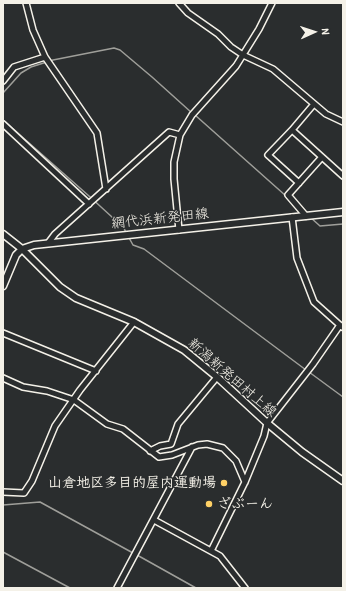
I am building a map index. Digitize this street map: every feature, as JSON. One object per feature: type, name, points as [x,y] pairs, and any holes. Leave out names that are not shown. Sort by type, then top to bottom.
[{"type":"main road","name":"網代浜新発田線","points":[[22,249],[49,242],[179,230],[343,212]]},
{"type":"main road","name":"新潟新発田村上線","points":[[3,234],[22,249],[60,287],[76,298],[134,322],[184,350],[302,452],[343,481]]},
{"type":"main road","points":[[3,286],[16,255],[22,249]]},
{"type":"street","points":[[26,3],[34,30],[45,57],[97,133],[106,189]]},
{"type":"street","points":[[179,3],[192,16],[218,34],[243,55],[273,69],[326,114],[343,122]]},
{"type":"street","points":[[179,230],[174,179],[174,162],[180,135],[192,115],[225,80],[243,55],[265,19],[272,3]]},
{"type":"street","points":[[3,81],[14,67],[45,57]]},
{"type":"street","points":[[299,183],[268,155],[314,104]]},
{"type":"street","points":[[3,124],[89,204]]},
{"type":"street","points":[[292,130],[343,176]]},
{"type":"street","points":[[49,242],[55,234],[169,132],[180,135]]},
{"type":"street","points":[[306,216],[288,196],[322,157]]},
{"type":"street","points":[[211,551],[245,482],[264,436],[267,423],[342,326],[314,302],[297,258],[292,217]]},
{"type":"street","points":[[3,492],[22,493],[27,489],[55,426],[134,322]]},
{"type":"street","points":[[3,333],[96,371]]},
{"type":"street","points":[[150,451],[160,446],[171,444],[178,424],[217,377]]},
{"type":"street","points":[[3,378],[23,387],[48,391],[74,400],[107,424],[122,429],[159,457],[164,457],[192,447],[207,444],[223,448],[236,461],[245,482]]},
{"type":"street","points":[[117,588],[192,447]]},
{"type":"street","points":[[154,520],[224,559],[245,588]]},
{"type":"waterway","points":[[3,93],[21,73],[31,67],[53,60],[114,48],[120,50],[192,113]]},
{"type":"waterway","points":[[195,115],[286,196]]},
{"type":"waterway","points":[[3,120],[124,228],[126,233]]},
{"type":"waterway","points":[[310,217],[320,226],[343,224]]},
{"type":"waterway","points":[[128,236],[133,245],[144,249],[306,370]]},
{"type":"waterway","points":[[309,372],[343,397]]},
{"type":"waterway","points":[[3,505],[40,502],[133,553]]},
{"type":"waterway","points":[[3,552],[70,588]]},
{"type":"waterway","points":[[137,555],[196,588]]},
{"type":"place","name":"山倉地区多目的屋内運動場","points":[[224,483]]},
{"type":"place","name":"ざぶーん","points":[[209,504]]}]
